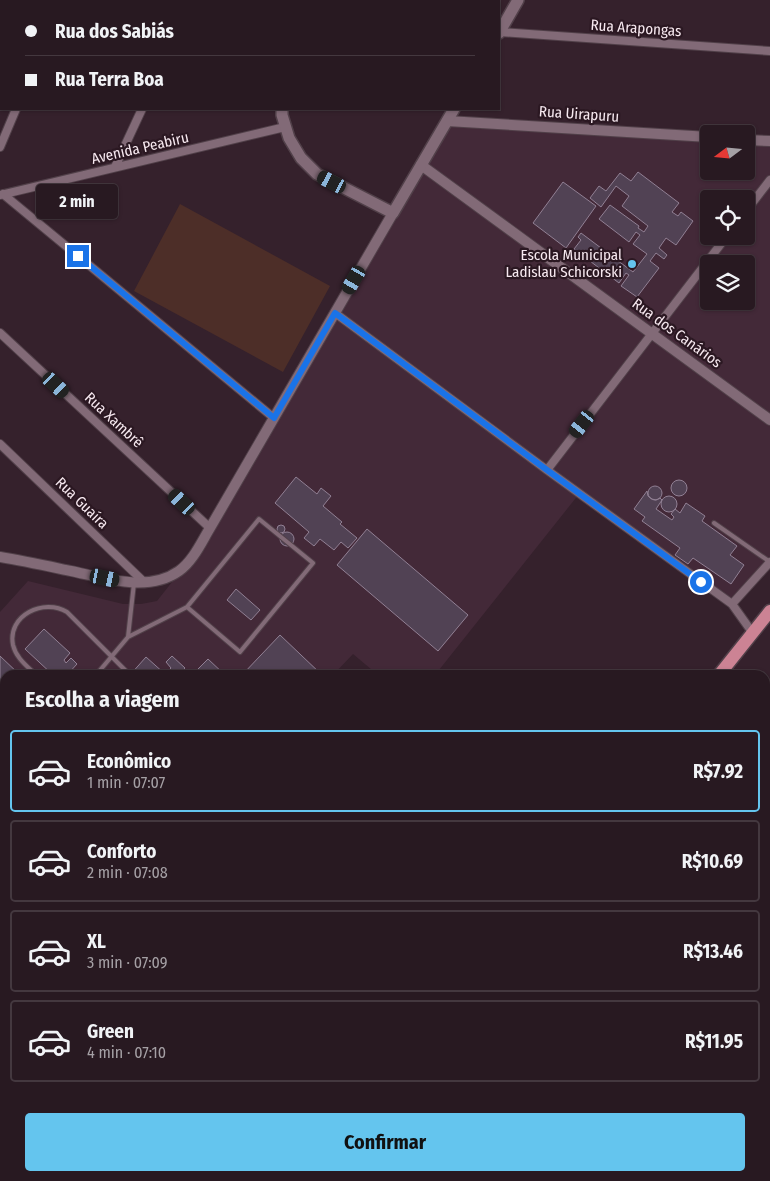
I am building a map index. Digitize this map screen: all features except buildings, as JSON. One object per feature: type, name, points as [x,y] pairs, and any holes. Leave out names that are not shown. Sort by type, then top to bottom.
[{"type":"main road","points":[[500,30],[518,0]]},
{"type":"main road","points":[[282,110],[289,138],[301,158],[317,174],[393,213],[453,110]]},
{"type":"main road","points":[[723,670],[770,611]]},
{"type":"street","name":"Rua Arapongas","points":[[500,32],[770,51]]},
{"type":"street","points":[[0,147],[16,110]]},
{"type":"street","points":[[115,168],[142,110]]},
{"type":"street","name":"Rua Uirapuru","points":[[447,120],[700,137]]},
{"type":"street","name":"Avenida Peabiru","points":[[2,195],[286,127]]},
{"type":"street","points":[[755,140],[770,141]]},
{"type":"street","name":"Rua dos Canários","points":[[421,165],[770,420]]},
{"type":"street","points":[[755,199],[770,180]]},
{"type":"street","points":[[2,195],[274,418]]},
{"type":"street","points":[[0,556],[122,582],[139,582],[170,576],[185,566],[210,528],[393,213]]},
{"type":"street","points":[[547,470],[719,245]]},
{"type":"street","points":[[335,313],[732,604],[752,632]]},
{"type":"street","name":"Rua Xambrê","points":[[0,333],[210,528]]},
{"type":"street","name":"Rua Guaíra","points":[[0,444],[139,582]]},
{"type":"street","points":[[732,604],[770,562]]},
{"type":"lane","points":[[100,670],[128,638],[187,608],[259,518],[313,563],[240,652],[187,608]]},
{"type":"lane","points":[[714,523],[770,562]]},
{"type":"lane","points":[[128,638],[139,582]]},
{"type":"lane","points":[[31,670],[22,662],[13,643],[15,628],[19,620],[26,614],[32,610],[43,608],[58,608],[67,612],[125,670]]},
{"type":"shaded area","points":[[447,121],[700,136],[700,180],[755,180],[755,140],[770,141],[770,562],[732,604],[579,494],[439,670],[372,670],[353,654],[338,670],[0,670],[0,612],[28,581],[123,604],[141,604],[157,601],[191,558]]},
{"type":"shaded area","points":[[180,204],[330,286],[283,372],[134,291]]},
{"type":"place","name":"Escola Municipal Ladislau Schicorski","points":[[632,264]]},
{"type":"route","points":[[78,256],[274,418],[335,313],[701,582]]}]
